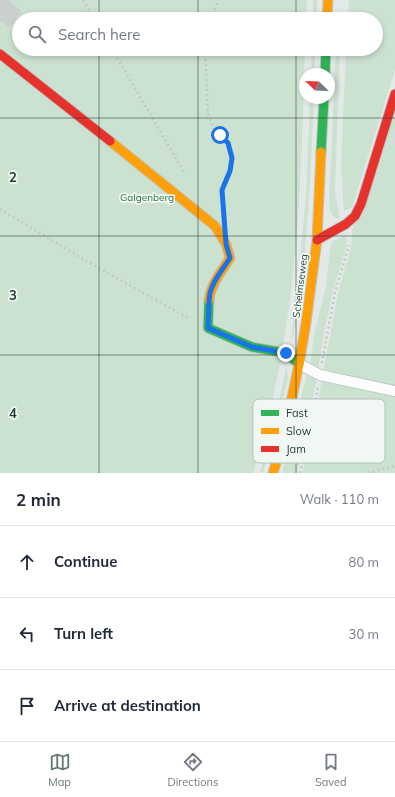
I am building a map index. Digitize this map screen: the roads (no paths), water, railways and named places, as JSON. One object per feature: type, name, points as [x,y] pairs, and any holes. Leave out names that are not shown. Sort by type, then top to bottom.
[{"type":"main road","points":[[327,12],[328,0]]},
{"type":"main road","points":[[0,54],[215,226],[226,244],[230,258],[210,292],[208,328],[252,347],[286,353],[299,364]]},
{"type":"main road","points":[[325,68],[326,56]]},
{"type":"main road","points":[[317,240],[346,224],[355,216],[361,204],[395,94]]},
{"type":"main road","name":"Schelmseweg","points":[[292,399],[306,323],[317,240],[324,104]]},
{"type":"main road","name":"Schelmseweg","points":[[273,473],[276,463]]},
{"type":"lane","points":[[299,364],[320,375],[395,391]]},
{"type":"park label","name":"Galgenberg","points":[[147,197]]}]
